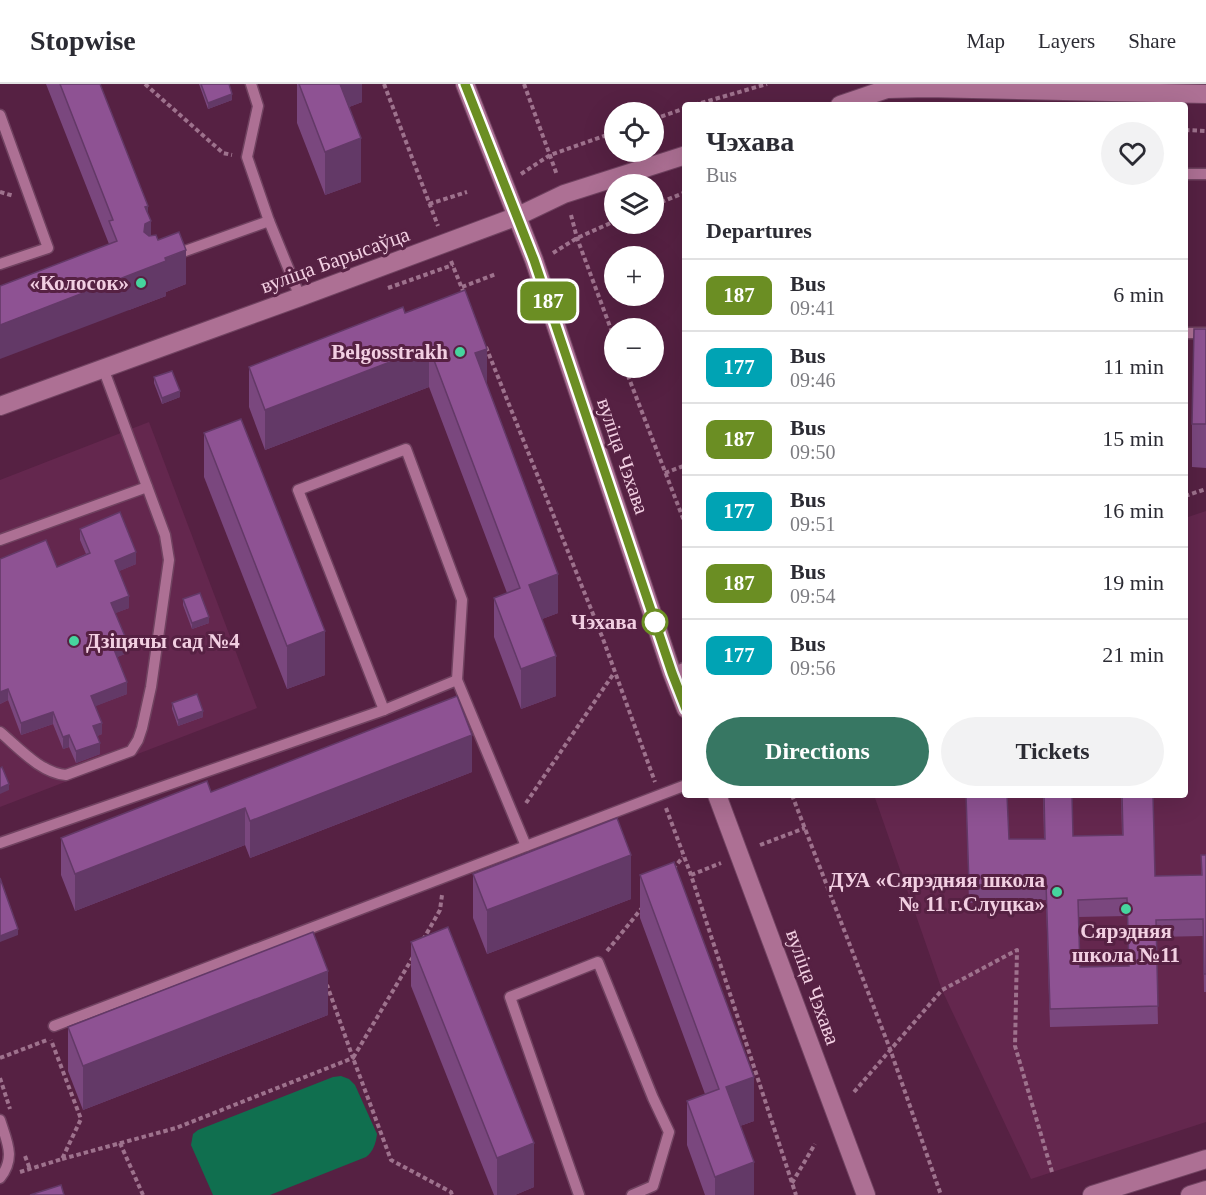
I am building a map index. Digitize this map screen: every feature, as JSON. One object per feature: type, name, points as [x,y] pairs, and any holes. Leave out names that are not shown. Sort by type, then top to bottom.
[{"type":"street","name":"вуліца Чэхава","points":[[465,84],[534,260],[679,670],[682,687]]},
{"type":"street","points":[[849,102],[886,89],[927,86],[1046,98],[1184,99],[1206,94]]},
{"type":"street","name":"вуліца Барысаўца","points":[[0,406],[518,216],[564,194],[682,156]]},
{"type":"street","name":"вуліца Чэхава","points":[[718,798],[866,1195]]},
{"type":"street","points":[[1092,1195],[1206,1159]]},
{"type":"street","points":[[1190,1195],[1206,1190]]},
{"type":"lane","points":[[251,84],[258,106],[247,158],[269,221],[300,297]]},
{"type":"lane","points":[[0,116],[48,248],[0,264]]},
{"type":"lane","points":[[1188,174],[1206,174]]},
{"type":"lane","points":[[162,259],[269,221]]},
{"type":"lane","points":[[1188,333],[1206,333]]},
{"type":"lane","points":[[0,732],[44,769],[57,775],[66,775],[131,751],[142,728],[151,687],[169,560],[165,535],[103,368]]},
{"type":"lane","points":[[384,710],[298,490],[406,449],[462,600],[457,680],[526,846]]},
{"type":"lane","points":[[0,540],[147,487]]},
{"type":"lane","points":[[0,843],[384,710],[457,680]]},
{"type":"lane","points":[[54,1026],[682,786]]},
{"type":"lane","points":[[579,1195],[510,997],[598,962],[669,1132],[653,1186],[632,1195]]},
{"type":"lane","points":[[0,1120],[10,1151],[5,1177]]},
{"type":"path","points":[[145,84],[223,153],[247,158]]},
{"type":"path","points":[[384,84],[440,231]]},
{"type":"path","points":[[524,84],[557,175]]},
{"type":"path","points":[[704,102],[767,84]]},
{"type":"path","points":[[664,116],[682,109]]},
{"type":"path","points":[[1188,130],[1206,131]]},
{"type":"path","points":[[520,175],[550,155],[604,136]]},
{"type":"path","points":[[429,204],[466,192]]},
{"type":"path","points":[[664,201],[682,194]]},
{"type":"path","points":[[571,215],[607,318]]},
{"type":"path","points":[[553,253],[577,237],[604,226]]},
{"type":"path","points":[[450,257],[466,298]]},
{"type":"path","points":[[462,287],[496,274]]},
{"type":"path","points":[[484,342],[615,672],[691,875],[796,1195]]},
{"type":"path","points":[[629,378],[682,516]]},
{"type":"path","points":[[664,473],[682,466]]},
{"type":"path","points":[[1188,495],[1206,489]]},
{"type":"path","points":[[515,820],[615,672]]},
{"type":"path","points":[[793,798],[890,1049],[939,1195]]},
{"type":"path","points":[[760,844],[805,828]]},
{"type":"path","points":[[669,874],[684,856]]},
{"type":"path","points":[[691,875],[724,862]]},
{"type":"path","points":[[423,940],[440,910],[445,877]]},
{"type":"path","points":[[598,962],[648,900]]},
{"type":"path","points":[[5,1177],[176,1128],[353,1058],[417,950]]},
{"type":"path","points":[[854,1092],[942,990],[1017,950],[1015,1046],[1052,1172]]},
{"type":"path","points":[[326,983],[391,1160],[451,1192],[452,1195]]},
{"type":"path","points":[[54,1026],[51,1039],[81,1119],[62,1159]]},
{"type":"path","points":[[0,1058],[51,1039]]},
{"type":"path","points":[[120,1143],[143,1195]]},
{"type":"path","points":[[792,1184],[815,1144]]},
{"type":"shaded area","points":[[149,422],[257,708],[0,807],[0,480]]},
{"type":"shaded area","name":"ДУА «Сярэдняя школа № 11 г.Слуцка»","points":[[1206,511],[1206,1122],[1031,1179],[942,990],[875,798],[1188,798],[1188,517]]},
{"type":"green space","points":[[341,1076],[349,1079],[355,1085],[377,1134],[374,1147],[366,1157],[270,1195],[213,1195],[191,1145],[193,1134],[198,1130],[333,1077]]},
{"type":"building","points":[[60,84],[100,84],[148,206],[145,207],[151,221],[145,224],[144,232],[149,236],[156,235],[158,240],[179,232],[186,250],[165,258],[166,261],[0,325],[0,286],[117,241],[109,221],[113,220]]},
{"type":"building","points":[[201,84],[229,84],[232,94],[208,103]]},
{"type":"building","points":[[299,84],[340,84],[361,138],[325,152]]},
{"type":"building","points":[[465,290],[487,349],[475,353],[558,574],[529,585],[556,656],[521,669],[494,598],[520,588],[429,347],[265,410],[249,367],[403,307],[405,313]]},
{"type":"building","points":[[1194,329],[1206,329],[1206,424],[1192,424]]},
{"type":"building","points":[[172,371],[180,391],[162,398],[154,377]]},
{"type":"building","points":[[241,419],[325,631],[287,646],[204,433]]},
{"type":"building","name":"Дзіцячы сад №4","points":[[120,512],[136,552],[115,561],[129,596],[111,603],[127,641],[113,647],[127,682],[91,696],[102,723],[93,726],[100,743],[76,751],[69,735],[63,737],[53,712],[21,723],[8,689],[0,692],[0,559],[46,540],[57,567],[90,553],[80,529]]},
{"type":"building","points":[[200,593],[209,617],[192,623],[183,599]]},
{"type":"building","points":[[197,694],[203,711],[178,720],[172,703]]},
{"type":"building","points":[[457,696],[472,735],[250,821],[245,808],[75,874],[61,838],[207,781],[211,792]]},
{"type":"building","points":[[2,767],[9,784],[0,788],[0,768]]},
{"type":"building","name":"Сярэдняя школа №11","points":[[966,798],[1007,798],[1009,839],[1045,839],[1044,798],[1072,798],[1073,836],[1123,835],[1122,798],[1153,798],[1155,876],[1202,875],[1201,855],[1206,855],[1206,974],[1204,974],[1203,919],[1156,920],[1158,1006],[1050,1009],[1046,883],[969,885]],"holes":[[[1127,898],[1129,966],[1080,967],[1078,900]]]},
{"type":"building","points":[[617,818],[631,855],[487,910],[473,874]]},
{"type":"building","points":[[674,862],[754,1077],[726,1087],[754,1162],[715,1177],[687,1101],[719,1089],[640,875]]},
{"type":"building","points":[[0,878],[18,929],[0,936]]},
{"type":"building","points":[[448,927],[534,1143],[497,1158],[411,942]]},
{"type":"building","points":[[313,932],[328,971],[83,1066],[68,1027]]},
{"type":"building","points":[[61,1185],[64,1195],[30,1195]]},
{"type":"bus line","name":"187","points":[[465,84],[534,260],[682,699]]},
{"type":"place","name":"«Колосок»","points":[[141,283]]},
{"type":"place","name":"Belgosstrakh","points":[[460,352]]},
{"type":"place","name":"Чэхава","points":[[655,622]]},
{"type":"place","name":"Дзіцячы сад №4","points":[[74,641]]},
{"type":"place","name":"ДУА «Сярэдняя школа № 11 г.Слуцка»","points":[[1057,892]]},
{"type":"place","name":"Сярэдняя школа №11","points":[[1126,909]]}]
